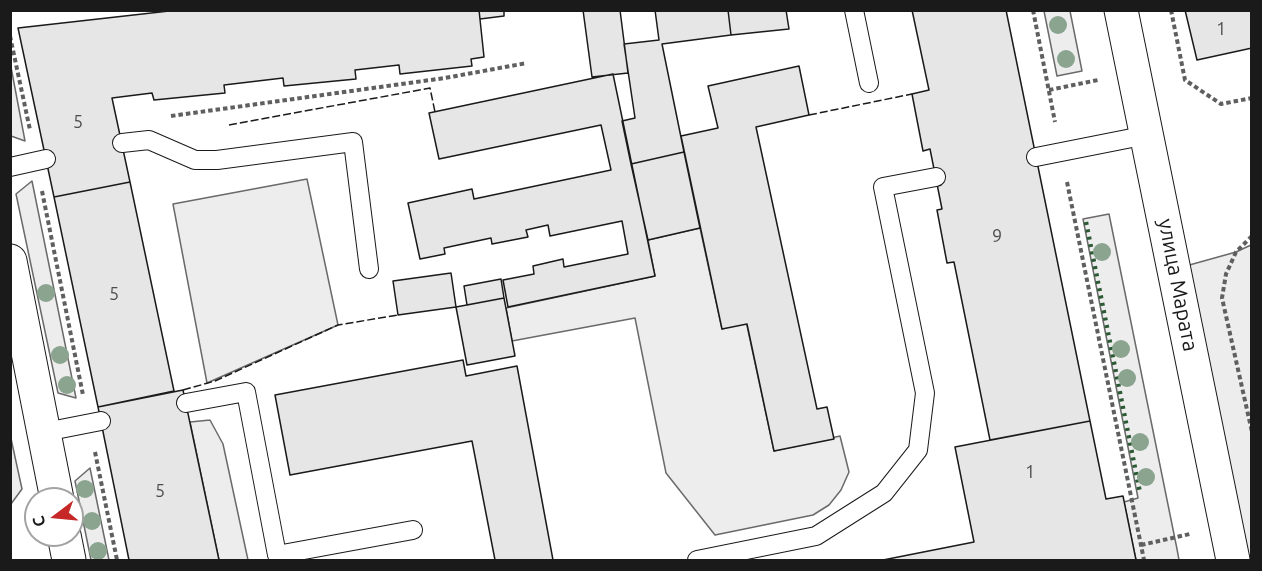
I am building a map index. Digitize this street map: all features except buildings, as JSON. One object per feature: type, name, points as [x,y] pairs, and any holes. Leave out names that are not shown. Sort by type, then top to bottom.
[{"type":"street","name":"улица Марата","points":[[1122,10],[1233,561]]},
{"type":"street","points":[[10,261],[55,487]]},
{"type":"lane","points":[[854,10],[869,83]]},
{"type":"lane","points":[[1036,157],[1147,135]]},
{"type":"lane","points":[[122,143],[150,140],[195,160],[217,160],[353,142],[369,269]]},
{"type":"lane","points":[[10,166],[41,160]]},
{"type":"lane","points":[[697,561],[816,536],[884,493],[918,450],[925,393],[884,187],[936,177]]},
{"type":"lane","points":[[186,403],[246,392],[277,555],[413,530]]},
{"type":"lane","points":[[45,432],[95,422]]},
{"type":"path","points":[[1034,10],[1144,561]]},
{"type":"path","points":[[1171,10],[1185,80],[1221,104],[1251,98]]},
{"type":"path","points":[[10,36],[41,160],[95,422],[117,561]]},
{"type":"path","points":[[169,116],[445,78],[527,63]]},
{"type":"path","points":[[1251,236],[1236,252],[1226,274],[1222,298],[1251,432]]},
{"type":"shaded area","points":[[1044,11],[1070,11],[1082,71],[1057,76]]},
{"type":"shaded area","points":[[11,67],[25,141],[11,136]]},
{"type":"shaded area","points":[[307,179],[338,325],[207,383],[173,204]]},
{"type":"shaded area","points":[[32,181],[76,398],[58,393],[16,194]]},
{"type":"shaded area","points":[[1109,214],[1179,560],[1136,560],[1124,502],[1138,498],[1083,219]]},
{"type":"shaded area","points":[[700,228],[722,329],[746,321],[774,451],[840,436],[849,472],[841,490],[829,505],[813,515],[715,535],[666,473],[635,318],[512,341],[506,308],[655,276],[648,240]]},
{"type":"shaded area","points":[[1251,245],[1251,560],[1234,560],[1175,269],[1236,252]]},
{"type":"shaded area","points":[[210,420],[223,444],[248,560],[219,560],[190,422]]},
{"type":"shaded area","points":[[10,434],[22,489],[11,504],[10,504]]},
{"type":"shaded area","points":[[90,468],[109,560],[91,560],[84,525],[84,487],[76,487],[75,481]]},
{"type":"hedge","points":[[1086,222],[1140,493]]},
{"type":"fence","points":[[229,125],[430,88],[435,112]]},
{"type":"fence","points":[[809,115],[912,94]]},
{"type":"fence","points":[[183,390],[215,381],[338,325],[398,315]]}]
